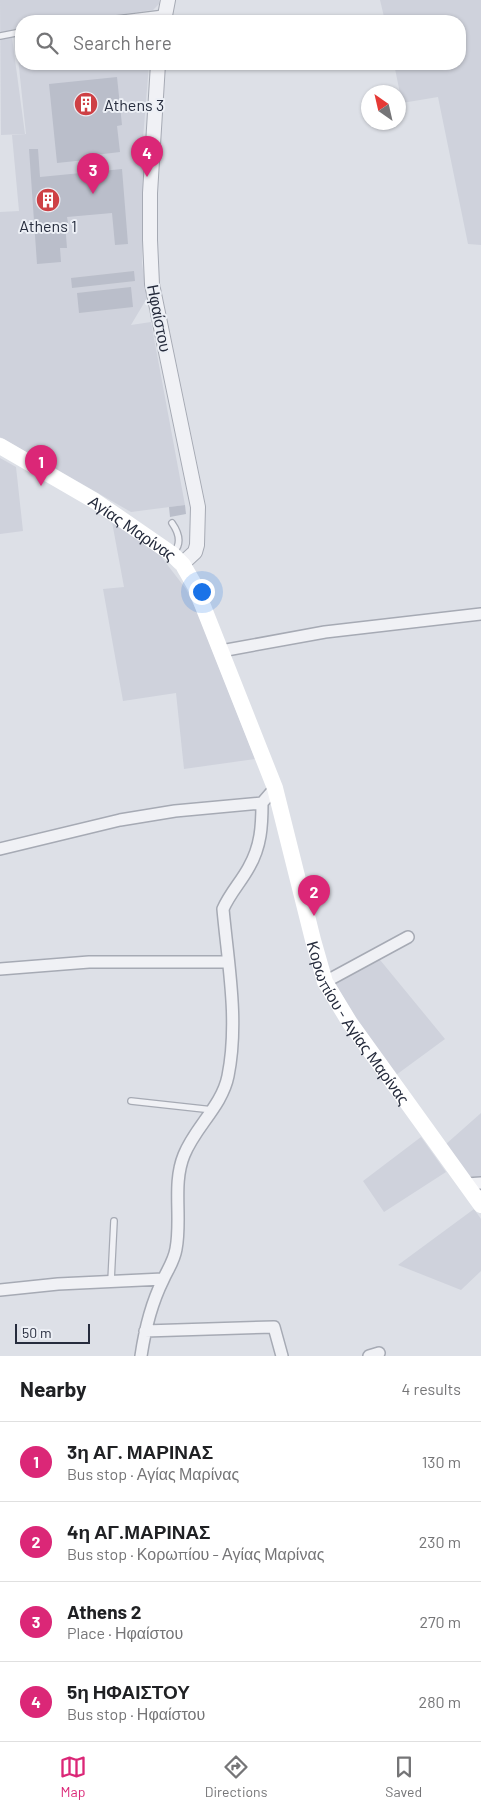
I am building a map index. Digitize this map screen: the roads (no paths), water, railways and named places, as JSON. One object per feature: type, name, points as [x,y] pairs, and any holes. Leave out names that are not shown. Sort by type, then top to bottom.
[{"type":"main road","name":"Αγίας Μαρίνας","points":[[0,446],[95,501],[177,559],[195,586],[221,651]]},
{"type":"main road","name":"Κορωπίου - Αγίας Μαρίνας","points":[[221,651],[276,788],[325,982],[350,1023],[474,1184],[481,1205]]},
{"type":"street","name":"Ηφαίστου","points":[[158,70],[150,193],[152,287],[198,507],[198,546],[195,552],[177,559]]},
{"type":"street","points":[[221,651],[325,632],[481,614]]},
{"type":"street","points":[[0,849],[120,820],[175,811],[262,803],[276,788]]},
{"type":"street","points":[[142,1356],[145,1331],[163,1279],[172,1265],[176,1248],[179,1168],[193,1138],[213,1110],[228,1078],[232,1005],[223,909],[229,896],[241,881],[256,852],[262,831],[262,803]]},
{"type":"street","points":[[325,982],[408,937]]},
{"type":"street","points":[[0,969],[89,962],[228,962]]},
{"type":"street","points":[[0,1290],[58,1284],[163,1279]]},
{"type":"street","points":[[145,1331],[274,1326],[282,1356]]},
{"type":"lane","points":[[140,15],[166,11]]},
{"type":"lane","points":[[0,36],[15,33]]},
{"type":"lane","points":[[172,523],[178,535],[177,559]]},
{"type":"lane","points":[[131,1101],[213,1110]]},
{"type":"lane","points":[[111,1282],[114,1221]]},
{"type":"place","name":"Athens 3","points":[[86,104]]},
{"type":"place","name":"5η ΗΦΑΙΣΤΟΥ","points":[[147,177]]},
{"type":"place","name":"Athens 2","points":[[93,194]]},
{"type":"place","name":"Athens 1","points":[[48,200]]},
{"type":"place","name":"3η ΑΓ. ΜΑΡΙΝΑΣ","points":[[41,486]]},
{"type":"place","name":"4η ΑΓ.ΜΑΡΙΝΑΣ","points":[[314,916]]}]
